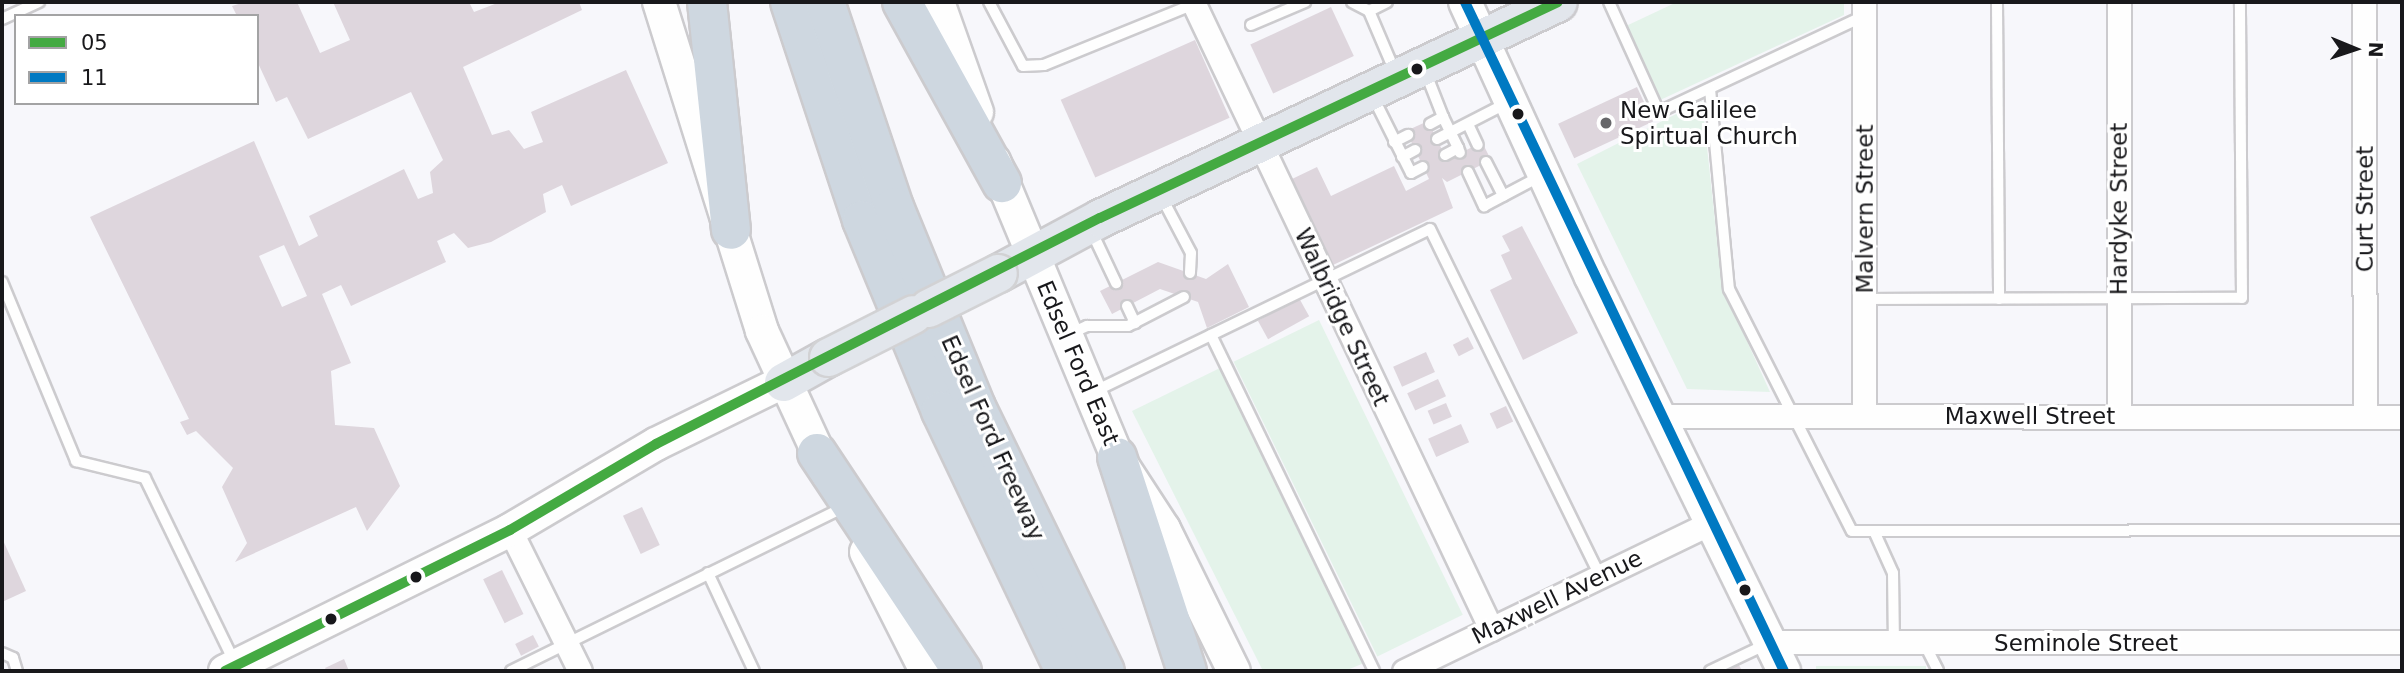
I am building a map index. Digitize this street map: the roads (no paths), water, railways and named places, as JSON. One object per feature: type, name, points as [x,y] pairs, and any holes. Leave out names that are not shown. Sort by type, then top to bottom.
[{"type":"highway","points":[[708,2],[731,230]]},
{"type":"highway","name":"Edsel Ford Freeway","points":[[790,2],[862,220],[941,411],[1065,671]]},
{"type":"highway","name":"Edsel Ford Freeway","points":[[825,2],[894,208],[976,407],[1105,671]]},
{"type":"highway","points":[[902,2],[1002,183]]},
{"type":"highway","points":[[817,453],[962,671]]},
{"type":"highway","points":[[1118,457],[1186,671]]},
{"type":"main road","points":[[783,382],[1158,190],[1558,2]]},
{"type":"street","points":[[659,2],[731,230],[783,382],[926,671]]},
{"type":"street","name":"Edsel Ford East","points":[[938,2],[1002,183],[1118,457],[1164,529],[1234,671]]},
{"type":"street","points":[[1465,2],[1657,416],[1784,671]]},
{"type":"street","name":"Hardyke Street","points":[[2119,2],[2119,416]]},
{"type":"street","name":"Curt Street","points":[[2364,2],[2365,416]]},
{"type":"street","name":"Walbridge Street","points":[[1197,3],[1259,142],[1491,629]]},
{"type":"street","name":"Malvern Street","points":[[1864,9],[1864,416]]},
{"type":"street","points":[[233,669],[510,530],[656,444],[783,382]]},
{"type":"street","name":"Maxwell Street","points":[[1657,416],[2402,416]]},
{"type":"street","name":"Maxwell Avenue","points":[[1404,671],[1710,523]]},
{"type":"street","points":[[510,530],[580,671]]},
{"type":"street","name":"Seminole Street","points":[[1770,642],[2402,642]]},
{"type":"lane","points":[[2,19],[39,2]]},
{"type":"lane","points":[[989,2],[1023,66],[1044,65],[1197,3]]},
{"type":"lane","points":[[1251,24],[1306,2]]},
{"type":"lane","points":[[1352,2],[1368,11],[1397,78],[1394,142],[1411,173],[1423,167]]},
{"type":"lane","points":[[1368,11],[1387,2]]},
{"type":"lane","points":[[1609,2],[1659,113],[1864,9]]},
{"type":"lane","points":[[1997,2],[1999,299]]},
{"type":"lane","points":[[1865,299],[2242,298],[2240,2]]},
{"type":"lane","points":[[1397,78],[1444,117],[1459,151],[1445,155]]},
{"type":"lane","points":[[1710,89],[1729,289],[1790,416],[1852,531],[2402,530]]},
{"type":"lane","points":[[1437,139],[1511,102]]},
{"type":"lane","points":[[1430,124],[1444,117]]},
{"type":"lane","points":[[1468,124],[1478,145]]},
{"type":"lane","points":[[1394,142],[1408,135]]},
{"type":"lane","points":[[1402,157],[1415,150]]},
{"type":"lane","points":[[1486,162],[1503,196]]},
{"type":"lane","points":[[1468,172],[1484,206],[1544,175]]},
{"type":"lane","points":[[1158,190],[1191,253],[1190,273]]},
{"type":"lane","points":[[1089,224],[1116,283]]},
{"type":"lane","points":[[1091,393],[1430,229],[1601,576]]},
{"type":"lane","points":[[2,282],[76,461],[145,478],[233,669]]},
{"type":"lane","points":[[1066,335],[1087,326],[1135,323],[1184,298]]},
{"type":"lane","points":[[1127,306],[1135,323]]},
{"type":"lane","points":[[1211,335],[1374,671]]},
{"type":"lane","points":[[511,671],[844,507]]},
{"type":"lane","points":[[1874,531],[1892,573],[1894,643]]},
{"type":"lane","points":[[708,573],[754,671]]},
{"type":"lane","points":[[1710,671],[1770,642]]},
{"type":"lane","points":[[1924,643],[1938,671]]},
{"type":"lane","points":[[2,653],[13,657],[17,671]]},
{"type":"place","name":"New Galilee Spirtual Church","points":[[1606,123]]}]
